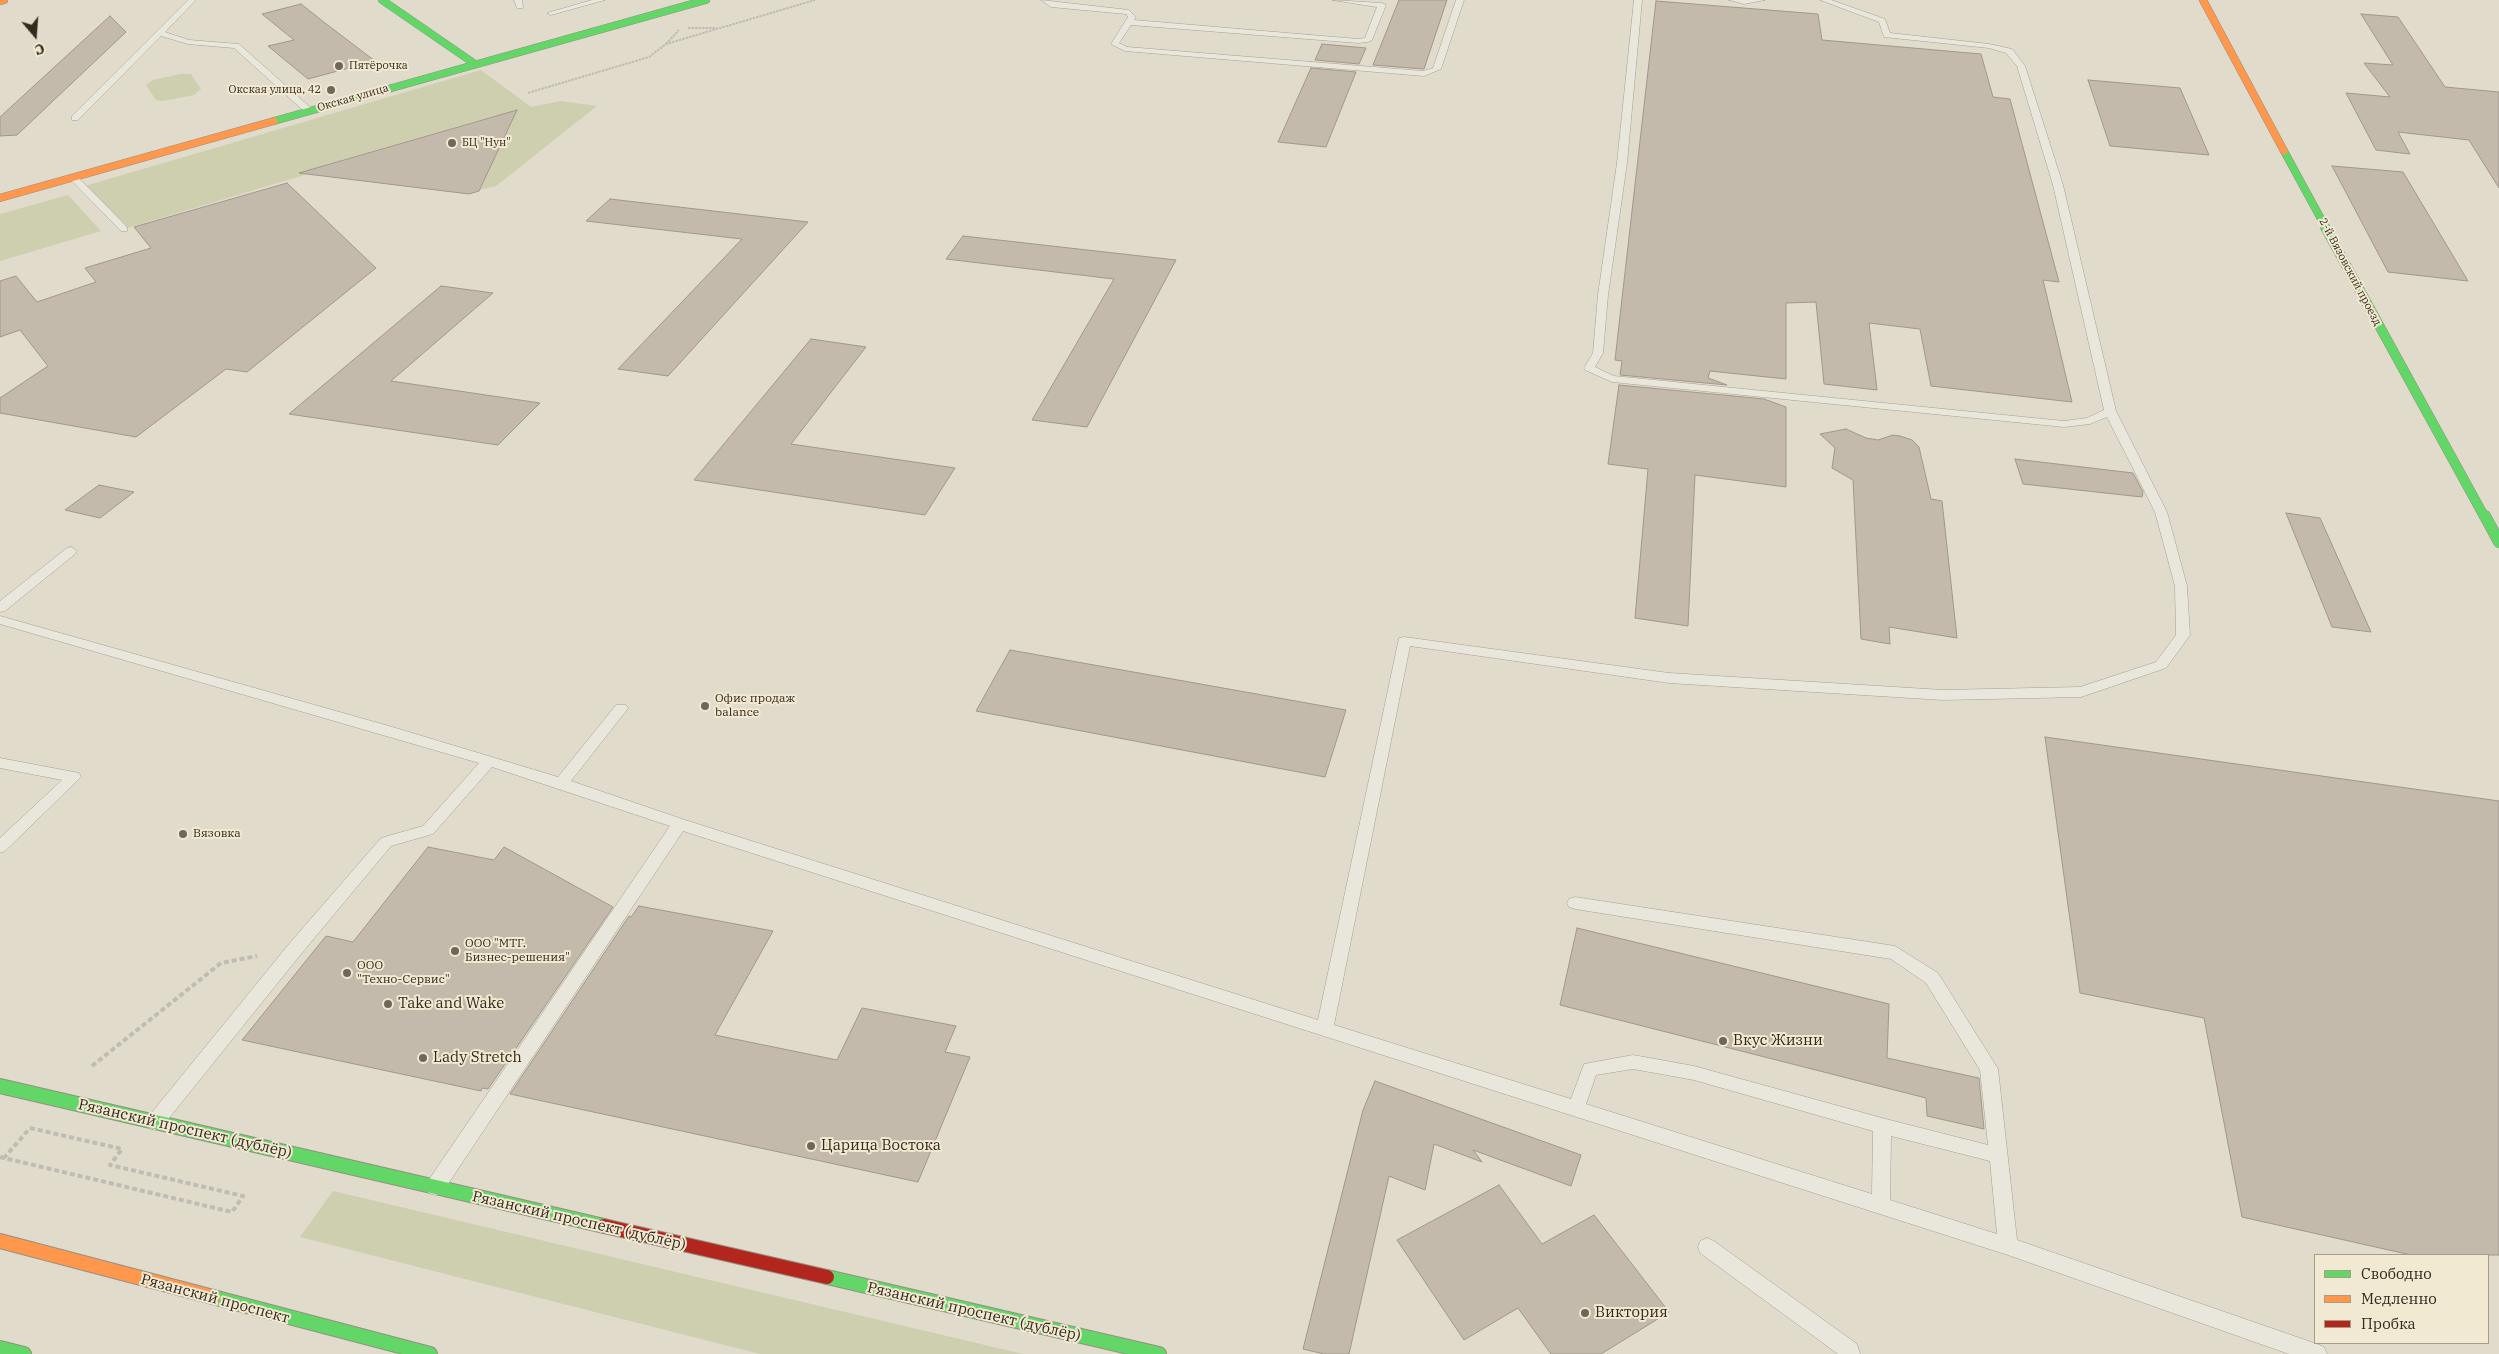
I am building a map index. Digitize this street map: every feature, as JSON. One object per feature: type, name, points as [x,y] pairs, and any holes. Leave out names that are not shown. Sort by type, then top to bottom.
[{"type":"street","points":[[0,1],[4,0]]},
{"type":"street","points":[[382,0],[478,67]]},
{"type":"street","name":"Окская улица","points":[[0,198],[309,111],[478,67],[706,0]]},
{"type":"street","name":"2-й Вязовский проезд","points":[[2203,0],[2421,404],[2499,542]]},
{"type":"street","name":"Рязанский проспект (дублёр)","points":[[0,1086],[1159,1354]]},
{"type":"street","name":"Рязанский проспект","points":[[0,1242],[430,1354]]},
{"type":"street","points":[[0,1348],[24,1354]]},
{"type":"lane","points":[[75,118],[192,0]]},
{"type":"lane","points":[[551,13],[601,0]]},
{"type":"lane","points":[[1045,0],[1047,4],[1059,3],[1129,12],[1132,17],[1115,44],[1125,49],[1424,74],[1437,69],[1460,0]]},
{"type":"lane","points":[[1102,10],[1109,0]]},
{"type":"lane","points":[[1128,22],[1358,41],[1368,40],[1382,5],[1336,0]]},
{"type":"lane","points":[[1638,0],[1622,162],[1598,353],[1589,368],[1612,379],[2064,424],[2090,421],[2110,411]]},
{"type":"lane","points":[[1733,0],[1744,2],[1760,0]]},
{"type":"lane","points":[[1325,1029],[1404,642],[1669,678],[1944,695],[2081,692],[2161,665],[2183,635],[2181,586],[2161,512],[2110,411],[2058,185],[2021,66],[2009,51],[1989,46],[1887,35],[1882,21],[1824,0]]},
{"type":"lane","points":[[160,33],[188,42],[236,46],[309,111]]},
{"type":"lane","points":[[73,177],[124,228]]},
{"type":"lane","points":[[0,608],[71,551]]},
{"type":"lane","points":[[0,620],[561,783],[680,824],[2008,1246],[2317,1354]]},
{"type":"lane","points":[[561,783],[621,708]]},
{"type":"lane","points":[[155,1123],[295,949],[386,842],[428,830],[490,761]]},
{"type":"lane","points":[[0,762],[74,777],[0,848]]},
{"type":"lane","points":[[434,1187],[680,824]]},
{"type":"lane","points":[[1575,903],[1895,953],[1932,978],[1989,1069],[2008,1246]]},
{"type":"lane","points":[[1576,1109],[1590,1069],[1633,1062],[1694,1073],[1882,1126],[1997,1155]]},
{"type":"lane","points":[[1880,1206],[1882,1126]]},
{"type":"lane","points":[[1707,1247],[1853,1353]]},
{"type":"path","points":[[528,93],[648,57],[666,44],[815,0]]},
{"type":"path","points":[[92,1066],[222,963],[295,949]]},
{"type":"path","points":[[30,1128],[122,1149],[110,1165],[243,1196],[232,1212],[2,1157],[30,1128]]},
{"type":"green space","points":[[481,70],[531,107],[561,101],[597,106],[496,186],[479,190],[513,117],[494,116],[325,165],[318,171],[124,229],[85,186]]},
{"type":"green space","points":[[180,74],[191,74],[201,89],[194,95],[163,101],[156,100],[146,85],[153,80]]},
{"type":"green space","points":[[68,195],[101,231],[0,261],[0,214]]},
{"type":"green space","points":[[333,1191],[1023,1354],[760,1354],[300,1237]]},
{"type":"building","points":[[1399,0],[1447,0],[1424,69],[1373,65]]},
{"type":"building","points":[[1656,1],[1818,14],[1822,40],[1981,54],[1993,97],[2010,99],[2059,282],[2043,280],[2072,402],[1931,386],[1920,329],[1869,323],[1877,390],[1824,384],[1816,302],[1786,303],[1786,379],[1710,371],[1708,378],[1727,385],[1620,375],[1622,361],[1615,360]]},
{"type":"building","points":[[301,4],[375,61],[308,79],[268,46],[294,40],[262,14]]},
{"type":"building","points":[[2361,14],[2398,17],[2445,87],[2499,92],[2499,188],[2469,140],[2398,132],[2410,154],[2376,150],[2346,93],[2390,97],[2364,63],[2393,65]]},
{"type":"building","points":[[110,16],[126,32],[17,135],[0,136],[0,117]]},
{"type":"building","points":[[1322,44],[1366,48],[1359,64],[1315,60]]},
{"type":"building","points":[[1311,68],[1356,72],[1326,147],[1278,142]]},
{"type":"building","points":[[2088,80],[2180,88],[2209,155],[2110,146]]},
{"type":"building","name":"БЦ \"Нун\"","points":[[517,110],[479,191],[469,194],[299,173]]},
{"type":"building","points":[[2332,166],[2403,172],[2468,281],[2388,272]]},
{"type":"building","points":[[287,183],[376,268],[247,372],[226,369],[136,437],[0,413],[0,398],[48,366],[20,330],[0,337],[0,281],[16,276],[37,302],[96,282],[85,268],[151,248],[134,227]]},
{"type":"building","points":[[610,199],[808,222],[668,376],[618,369],[742,239],[586,221]]},
{"type":"building","points":[[963,236],[1176,260],[1087,427],[1032,420],[1114,279],[946,259]]},
{"type":"building","points":[[441,286],[493,293],[391,381],[540,403],[498,445],[289,414]]},
{"type":"building","points":[[811,339],[866,347],[791,444],[955,468],[925,515],[694,480]]},
{"type":"building","points":[[1619,385],[1764,399],[1786,407],[1786,487],[1695,475],[1688,626],[1635,618],[1648,469],[1608,464]]},
{"type":"building","points":[[1846,429],[1866,438],[1878,440],[1893,435],[1900,436],[1912,440],[1919,447],[1931,499],[1942,501],[1957,638],[1889,627],[1890,644],[1861,639],[1853,480],[1832,468],[1835,448],[1820,434]]},
{"type":"building","points":[[2015,459],[2133,473],[2143,492],[2142,497],[2023,484]]},
{"type":"building","points":[[99,485],[134,492],[100,518],[65,510]]},
{"type":"building","points":[[2286,513],[2320,518],[2371,632],[2332,627]]},
{"type":"building","points":[[1010,650],[1346,710],[1325,777],[976,711]]},
{"type":"building","points":[[2045,737],[2499,801],[2499,1255],[2407,1254],[2242,1217],[2204,1018],[2080,993]]},
{"type":"building","points":[[428,847],[494,860],[504,847],[613,907],[488,1089],[482,1088],[481,1091],[242,1040],[326,936],[353,942]]},
{"type":"building","points":[[639,906],[773,931],[715,1035],[837,1060],[862,1008],[956,1026],[945,1052],[970,1057],[918,1182],[510,1094],[629,916],[631,917]]},
{"type":"building","points":[[1577,928],[1889,1004],[1887,1058],[1979,1078],[1984,1129],[1927,1116],[1926,1098],[1560,1005]]},
{"type":"building","points":[[1375,1081],[1581,1155],[1571,1186],[1473,1150],[1482,1162],[1434,1144],[1425,1190],[1389,1176],[1349,1354],[1324,1354],[1303,1349],[1363,1110]]},
{"type":"building","points":[[1499,1185],[1542,1244],[1594,1215],[1669,1312],[1601,1354],[1551,1354],[1518,1308],[1464,1340],[1397,1240]]},
{"type":"traffic: fast","points":[[382,0],[475,64]]},
{"type":"traffic: fast","points":[[274,121],[706,0]]},
{"type":"traffic: fast","points":[[2284,151],[2421,404],[2499,542]]},
{"type":"traffic: fast","points":[[0,1086],[604,1226]]},
{"type":"traffic: fast","points":[[827,1277],[1159,1354]]},
{"type":"traffic: fast","points":[[213,1297],[430,1354]]},
{"type":"traffic: fast","points":[[0,1348],[24,1354]]},
{"type":"traffic: slow","points":[[0,1],[4,0]]},
{"type":"traffic: slow","points":[[2203,0],[2284,151]]},
{"type":"traffic: slow","points":[[0,198],[274,121]]},
{"type":"traffic: slow","points":[[0,1241],[213,1297]]},
{"type":"traffic: jam","points":[[604,1226],[827,1277]]},
{"type":"place","name":"Пятёрочка","points":[[339,66]]},
{"type":"place","name":"Окская улица, 42","points":[[331,90]]},
{"type":"place","name":"БЦ \"Нун\"","points":[[452,143]]},
{"type":"place","name":"Офис продаж balance","points":[[705,706]]},
{"type":"place","name":"Вязовка","points":[[183,834]]},
{"type":"place","name":"ООО \"МТГ. Бизнес-решения\"","points":[[455,951]]},
{"type":"place","name":"ООО \"Техно-Сервис\"","points":[[347,973]]},
{"type":"place","name":"Take and Wake","points":[[388,1004]]},
{"type":"place","name":"Вкус Жизни","points":[[1723,1041]]},
{"type":"place","name":"Lady Stretch","points":[[423,1058]]},
{"type":"place","name":"Царица Востока","points":[[811,1146]]},
{"type":"place","name":"Виктория","points":[[1585,1313]]}]
